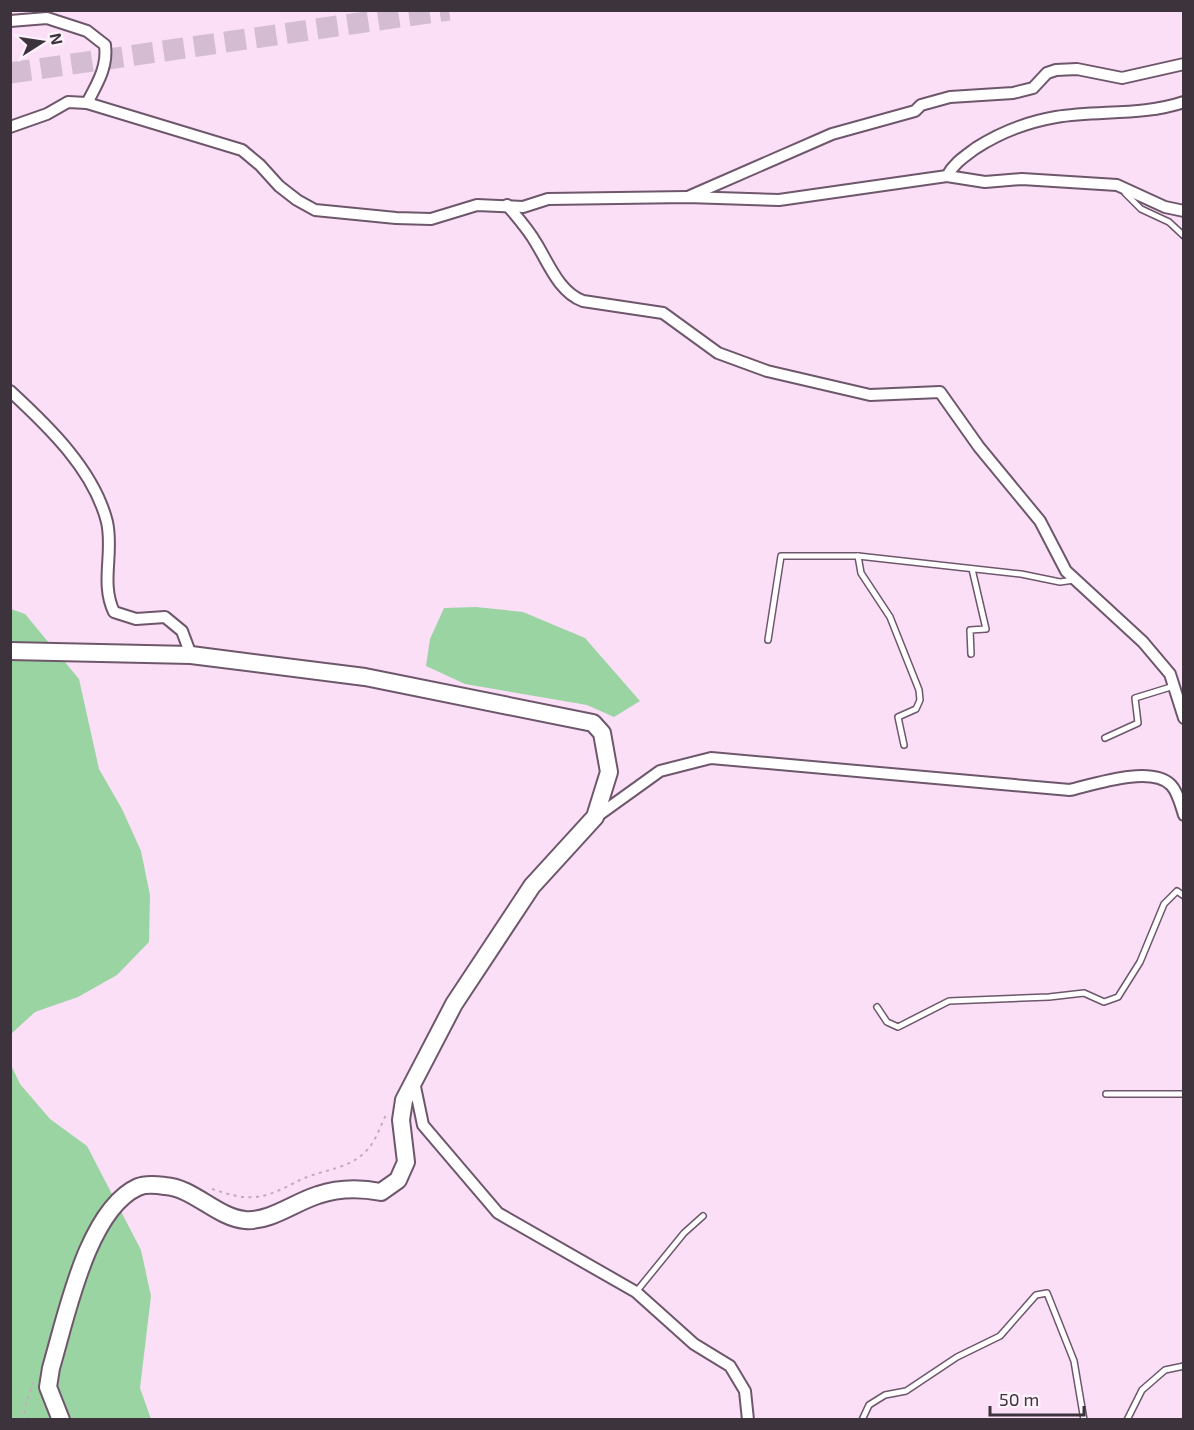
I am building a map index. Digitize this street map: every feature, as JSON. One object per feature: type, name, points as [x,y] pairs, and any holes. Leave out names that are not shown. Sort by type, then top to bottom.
[{"type":"street","points":[[10,21],[47,18],[87,31],[105,45],[107,57],[102,75],[87,103]]},
{"type":"street","points":[[687,197],[832,134],[915,111],[921,105],[950,97],[1013,93],[1034,88],[1047,73],[1056,70],[1077,69],[1122,78],[1184,64]]},
{"type":"street","points":[[10,127],[48,114],[68,102],[87,103],[242,150],[260,165],[279,186],[315,210],[430,219],[477,205],[523,207],[548,199],[687,197],[779,200],[946,176],[985,182],[1022,179],[1117,185],[1152,199],[1165,207],[1184,210]]},
{"type":"street","points":[[946,176],[954,163],[1001,132],[1057,117],[1113,115],[1168,107],[1184,102]]},
{"type":"street","points":[[507,205],[535,240],[560,283],[573,297],[663,313],[718,353],[767,371],[870,395],[940,392],[980,447],[1040,521],[1066,571],[1143,642],[1170,674],[1184,718]]},
{"type":"street","points":[[10,391],[44,422],[94,490],[107,523],[110,553],[107,599],[114,612],[136,619],[165,617],[183,631],[190,655]]},
{"type":"street","points":[[10,651],[190,655],[365,677],[593,723],[602,734],[609,771],[595,818]]},
{"type":"street","points":[[61,1419],[48,1387],[51,1368],[88,1244],[118,1201],[140,1186],[167,1186],[227,1215],[245,1220],[264,1218],[318,1194],[361,1188],[381,1192],[398,1180],[406,1162],[401,1120],[404,1100],[454,1004],[532,886],[595,818],[660,771],[711,758],[1070,790],[1103,782],[1153,775],[1171,785],[1184,815]]},
{"type":"street","points":[[414,1082],[423,1125],[498,1213],[636,1292],[694,1344],[730,1366],[745,1391],[748,1419]]},
{"type":"lane","points":[[1117,185],[1141,209],[1170,222],[1184,236]]},
{"type":"lane","points":[[768,640],[781,556],[858,556],[1021,574],[1060,582],[1075,580]]},
{"type":"lane","points":[[858,556],[861,573],[890,617],[920,690],[920,700],[916,709],[898,717],[904,745]]},
{"type":"lane","points":[[971,654],[970,630],[986,629],[972,569]]},
{"type":"lane","points":[[1105,738],[1138,723],[1135,698],[1174,686]]},
{"type":"lane","points":[[877,1007],[887,1022],[898,1027],[949,1001],[1049,998],[1084,993],[1104,1002],[1118,997],[1140,962],[1164,904],[1178,891],[1184,896]]},
{"type":"lane","points":[[1106,1094],[1184,1094]]},
{"type":"lane","points":[[636,1292],[684,1233],[703,1216]]},
{"type":"lane","points":[[862,1419],[869,1405],[885,1395],[906,1391],[957,1357],[1000,1336],[1036,1296],[1047,1293],[1074,1361],[1084,1419]]},
{"type":"lane","points":[[1127,1419],[1142,1390],[1165,1370],[1184,1366]]},
{"type":"path","points":[[202,1185],[235,1196],[261,1196],[339,1168],[353,1162],[369,1149],[389,1109]]},
{"type":"path","points":[[28,1419],[24,1410],[35,1376]]},
{"type":"green space","points":[[476,607],[523,612],[585,638],[640,701],[614,717],[587,705],[465,684],[426,666],[430,639],[444,608]]},
{"type":"green space","points":[[11,609],[25,614],[79,679],[99,769],[122,809],[141,851],[150,895],[149,942],[117,975],[78,997],[35,1012],[11,1034]]},
{"type":"green space","points":[[10,1063],[20,1084],[50,1119],[87,1146],[141,1250],[151,1296],[140,1388],[151,1419],[11,1419]]},
{"type":"tunnel","points":[[10,73],[449,10]]}]
